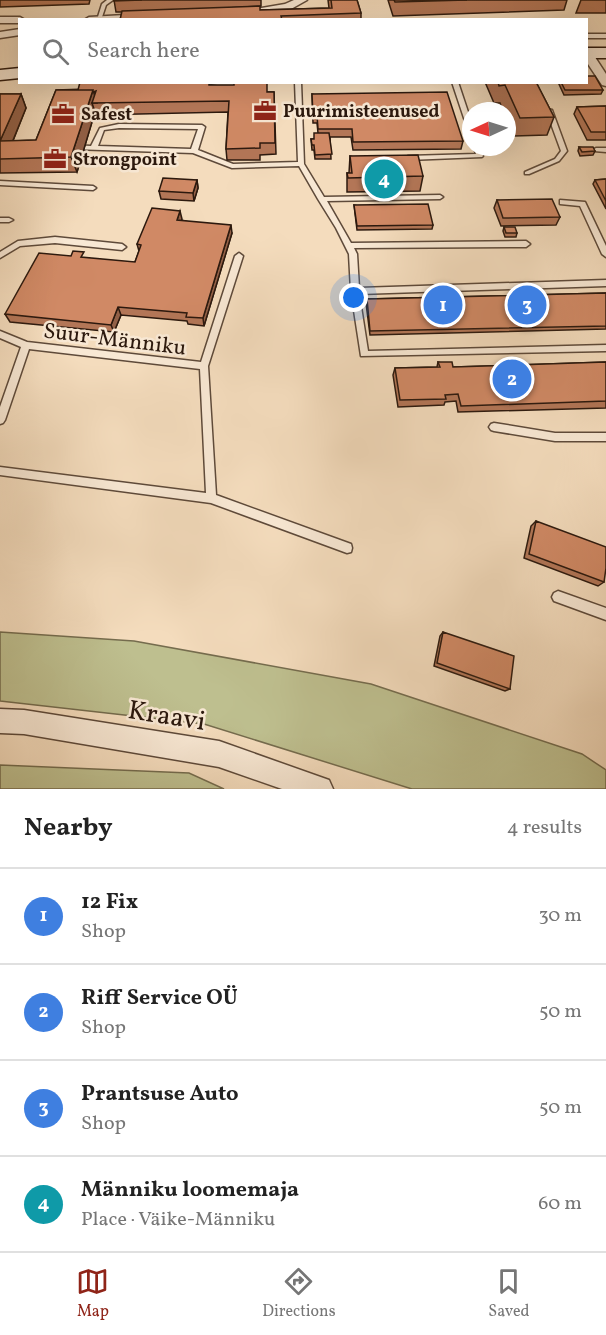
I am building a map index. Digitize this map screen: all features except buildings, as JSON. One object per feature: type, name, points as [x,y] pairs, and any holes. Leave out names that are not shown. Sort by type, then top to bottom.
[{"type":"street","points":[[237,13],[260,12],[302,0]]},
{"type":"street","points":[[128,18],[156,17]]},
{"type":"street","points":[[0,21],[18,20]]},
{"type":"street","points":[[0,35],[18,32]]},
{"type":"street","points":[[588,53],[606,53]]},
{"type":"street","points":[[588,56],[606,83]]},
{"type":"street","points":[[0,75],[18,73]]},
{"type":"street","name":"Kraavi","points":[[0,721],[24,722],[219,754],[320,789]]},
{"type":"lane","points":[[99,18],[104,4],[111,0]]},
{"type":"lane","points":[[588,36],[606,36]]},
{"type":"lane","points":[[298,84],[301,164],[353,255],[355,291],[364,354],[606,348]]},
{"type":"lane","points":[[456,84],[462,103]]},
{"type":"lane","points":[[527,173],[557,160],[564,151],[546,103]]},
{"type":"lane","points":[[94,147],[102,129],[119,126],[202,128],[194,152]]},
{"type":"lane","points":[[63,147],[194,152],[232,166],[301,164]]},
{"type":"lane","points":[[596,150],[606,150]]},
{"type":"lane","points":[[399,158],[480,156]]},
{"type":"lane","points":[[0,183],[93,188]]},
{"type":"lane","points":[[321,199],[440,197]]},
{"type":"lane","points":[[562,202],[583,204],[606,254]]},
{"type":"lane","points":[[0,220],[9,220]]},
{"type":"lane","points":[[0,255],[18,244],[55,240],[122,246]]},
{"type":"lane","points":[[348,246],[526,244]]},
{"type":"lane","points":[[204,366],[239,256]]},
{"type":"lane","points":[[355,291],[606,283]]},
{"type":"lane","name":"Suur-Männiku","points":[[0,334],[26,345],[204,366],[211,498]]},
{"type":"lane","points":[[0,420],[26,345]]},
{"type":"lane","points":[[494,427],[555,437],[606,437]]},
{"type":"lane","points":[[0,471],[211,498],[347,548]]},
{"type":"lane","points":[[558,597],[606,614]]},
{"type":"green space","points":[[0,632],[134,641],[371,684],[582,754],[606,770],[606,789],[412,789],[204,724],[0,701]]},
{"type":"green space","points":[[0,765],[189,773],[224,789],[0,789]]},
{"type":"place","name":"Puurimisteenused","points":[[265,111]]},
{"type":"place","name":"Safest","points":[[63,114]]},
{"type":"place","name":"Strongpoint","points":[[55,159]]},
{"type":"place","name":"Männiku loomemaja","points":[[384,179]]},
{"type":"place","name":"12 Fix","points":[[443,305]]},
{"type":"place","name":"Prantsuse Auto","points":[[527,305]]},
{"type":"place","name":"Riff Service OÜ","points":[[512,379]]}]
